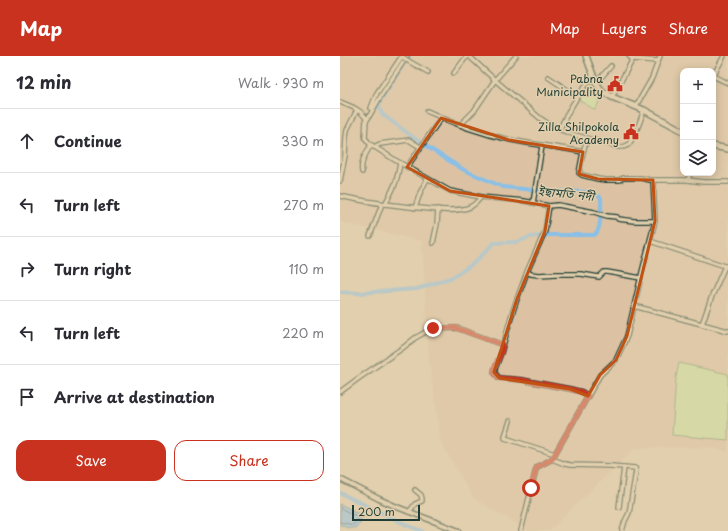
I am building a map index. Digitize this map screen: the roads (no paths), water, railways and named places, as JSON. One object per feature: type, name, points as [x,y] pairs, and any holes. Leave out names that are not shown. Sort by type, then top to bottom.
[{"type":"highway","points":[[588,57],[596,83],[602,91],[612,97],[636,106],[680,129]]},
{"type":"highway","points":[[716,147],[728,149]]},
{"type":"main road","points":[[340,479],[379,499],[459,531]]},
{"type":"street","points":[[454,73],[468,56],[549,125],[587,139],[619,147],[629,144],[637,129],[644,110]]},
{"type":"street","points":[[460,125],[474,111],[495,80],[516,56]]},
{"type":"street","points":[[636,106],[652,78],[660,56]]},
{"type":"street","points":[[716,70],[723,56]]},
{"type":"street","points":[[428,72],[404,57],[366,119],[365,138],[372,146],[450,191],[481,197],[512,199],[549,206],[558,205],[616,217],[623,220],[655,221]]},
{"type":"street","points":[[612,97],[631,57],[658,61]]},
{"type":"street","points":[[596,83],[611,66]]},
{"type":"street","points":[[560,129],[565,116],[593,75]]},
{"type":"street","points":[[548,77],[578,97]]},
{"type":"street","points":[[716,77],[728,83]]},
{"type":"street","points":[[340,102],[362,113],[366,119]]},
{"type":"street","points":[[340,181],[345,156],[347,130],[357,110]]},
{"type":"street","points":[[427,112],[479,132],[509,140],[583,152]]},
{"type":"street","points":[[407,167],[441,118]]},
{"type":"street","points":[[587,139],[579,173],[582,175],[606,180],[641,178],[652,180],[728,182]]},
{"type":"street","points":[[362,172],[362,162],[372,146],[409,140],[420,147]]},
{"type":"street","points":[[533,203],[542,146]]},
{"type":"street","points":[[370,236],[383,204],[395,186],[400,163]]},
{"type":"street","points":[[688,180],[689,176]]},
{"type":"street","points":[[415,208],[420,193],[428,179]]},
{"type":"street","points":[[521,531],[537,467],[552,459],[600,375],[616,360],[627,336],[655,221],[652,180]]},
{"type":"street","points":[[340,196],[415,208],[458,210],[470,207],[481,197]]},
{"type":"street","points":[[549,206],[546,231],[530,265],[513,311],[494,372],[498,377],[570,389],[582,392],[588,396]]},
{"type":"street","points":[[433,243],[438,209]]},
{"type":"street","points":[[650,242],[726,267],[712,296],[702,324]]},
{"type":"street","points":[[528,272],[539,275],[581,274],[599,277],[604,272],[607,272],[641,278]]},
{"type":"street","points":[[634,306],[728,331]]},
{"type":"street","points":[[340,392],[415,338],[431,329],[456,328],[503,345]]},
{"type":"street","points":[[510,421],[505,436],[506,439],[555,454]]},
{"type":"street","points":[[552,459],[567,464],[635,468],[636,471],[629,514],[622,531]]},
{"type":"street","points":[[619,507],[624,467]]},
{"type":"street","points":[[409,512],[415,504],[422,501],[422,497],[415,490]]},
{"type":"water","points":[[340,504],[360,514],[361,520],[357,526],[350,528],[340,525]]},
{"type":"waterway","name":"ইছামতি নদী","points":[[340,292],[359,293],[417,289],[453,277],[474,263],[494,243],[517,242],[530,237],[549,235],[594,235],[599,229],[601,198],[596,194],[589,192],[545,191],[503,187],[464,170],[421,143],[382,114],[379,107],[380,101],[409,56]]},
{"type":"waterway","name":"ইছামতি নদী","points":[[340,493],[422,531]]},
{"type":"place","name":"Pabna Municipality","points":[[615,84]]},
{"type":"place","name":"Zilla Shilpokola Academy","points":[[631,132]]}]
